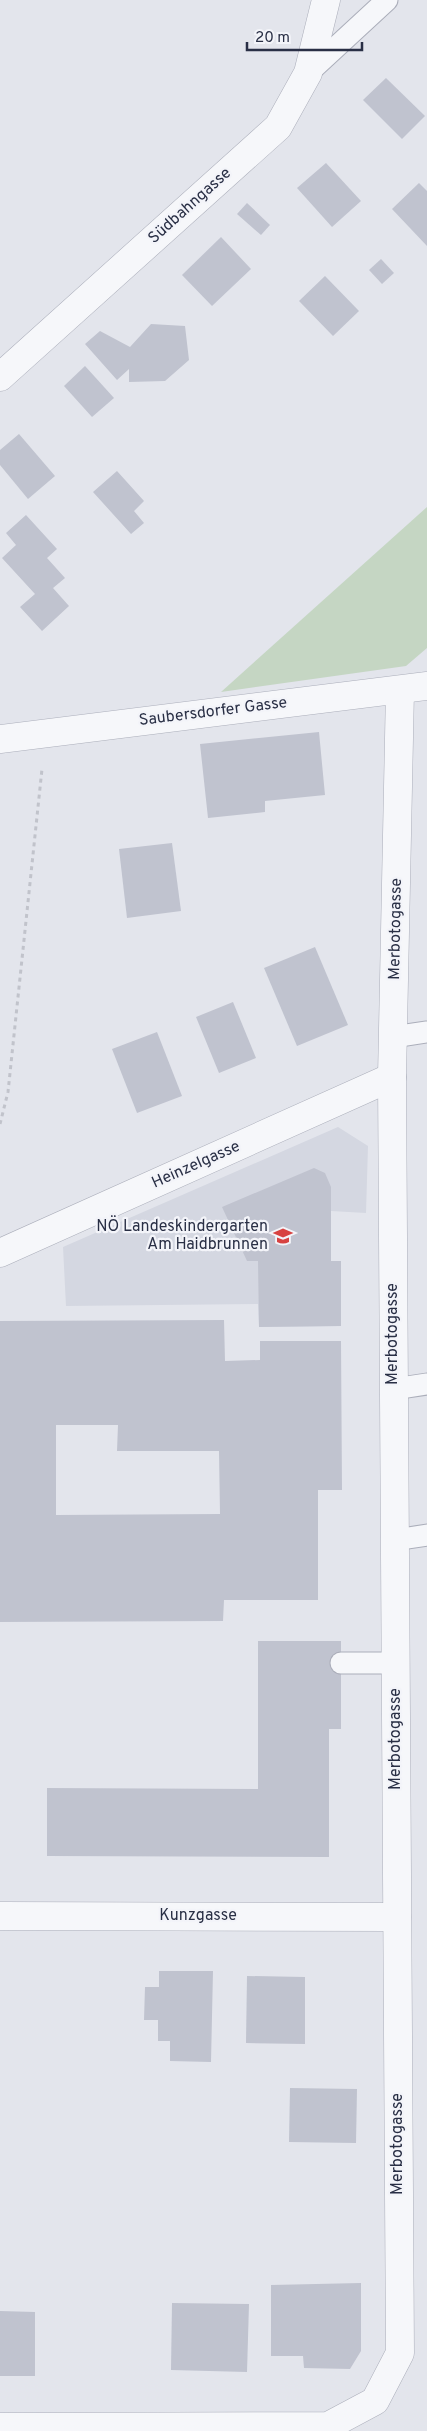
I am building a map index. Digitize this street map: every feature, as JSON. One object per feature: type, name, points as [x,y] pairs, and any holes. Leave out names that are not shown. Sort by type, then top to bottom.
[{"type":"street","name":"Südbahngasse","points":[[0,377],[278,127],[308,73],[326,0]]},
{"type":"street","name":"Saubersdorfer Gasse","points":[[0,739],[427,686]]},
{"type":"street","name":"Merbotogasse","points":[[0,2427],[46,2429],[328,2426],[375,2401],[400,2353],[392,1077],[400,690]]},
{"type":"street","name":"Heinzelgasse","points":[[0,1253],[392,1077]]},
{"type":"street","name":"Kunzgasse","points":[[0,1916],[397,1917]]},
{"type":"lane","points":[[308,73],[386,0]]},
{"type":"lane","points":[[393,1037],[427,1032]]},
{"type":"lane","points":[[394,1389],[427,1384]]},
{"type":"lane","points":[[395,1540],[427,1536]]},
{"type":"lane","points":[[341,1663],[395,1663]]},
{"type":"path","points":[[0,1124],[8,1092],[42,766],[40,734]]},
{"type":"shaded area","points":[[338,1127],[368,1146],[366,1213],[331,1211],[331,1261],[341,1261],[341,1326],[259,1327],[258,1304],[66,1306],[63,1247]]},
{"type":"green space","points":[[427,507],[427,648],[406,666],[221,692]]},
{"type":"building","points":[[386,78],[425,116],[402,139],[363,100]]},
{"type":"building","points":[[326,163],[361,201],[332,227],[297,188]]},
{"type":"building","points":[[419,183],[427,191],[427,246],[392,209]]},
{"type":"building","points":[[247,203],[270,225],[261,235],[237,214]]},
{"type":"building","points":[[221,237],[251,269],[212,306],[182,275]]},
{"type":"building","points":[[381,259],[394,273],[382,284],[369,270]]},
{"type":"building","points":[[325,276],[359,311],[333,336],[299,301]]},
{"type":"building","points":[[151,324],[185,326],[189,360],[165,381],[129,382],[129,369],[117,380],[85,344],[100,331],[130,347]]},
{"type":"building","points":[[85,366],[114,398],[92,417],[64,386]]},
{"type":"building","points":[[19,434],[55,476],[28,499],[0,465],[0,450]]},
{"type":"building","points":[[117,471],[144,501],[134,511],[144,523],[131,534],[93,492]]},
{"type":"building","points":[[26,515],[57,549],[47,558],[65,578],[53,588],[69,606],[42,631],[20,607],[35,594],[2,558],[16,545],[6,533]]},
{"type":"building","points":[[319,732],[325,795],[265,801],[265,812],[208,818],[200,744]]},
{"type":"building","points":[[172,843],[181,911],[127,918],[119,849]]},
{"type":"building","points":[[315,947],[348,1025],[297,1046],[264,968]]},
{"type":"building","points":[[233,1002],[256,1058],[219,1073],[196,1017]]},
{"type":"building","points":[[157,1032],[182,1096],[137,1113],[112,1049]]},
{"type":"building","name":"NÖ Landeskindergarten Am Haidbrunnen","points":[[314,1168],[325,1173],[331,1187],[331,1261],[341,1261],[341,1326],[259,1327],[258,1261],[247,1261],[222,1207]]},
{"type":"building","points":[[224,1320],[225,1361],[260,1360],[260,1341],[341,1341],[342,1490],[318,1490],[318,1600],[224,1600],[223,1621],[0,1622],[0,1321]],"holes":[[[56,1425],[118,1425],[117,1451],[219,1451],[220,1514],[56,1515]]]},
{"type":"building","points":[[258,1641],[341,1641],[341,1729],[329,1729],[329,1857],[47,1856],[47,1788],[258,1789]]},
{"type":"building","points":[[159,1971],[213,1971],[211,2062],[170,2061],[170,2041],[158,2041],[158,2020],[144,2020],[145,1987],[159,1987]]},
{"type":"building","points":[[247,1976],[305,1977],[305,2044],[246,2043]]},
{"type":"building","points":[[290,2088],[357,2089],[356,2143],[289,2142]]},
{"type":"building","points":[[361,2283],[361,2351],[350,2369],[304,2368],[303,2356],[271,2356],[271,2285]]},
{"type":"building","points":[[172,2303],[249,2304],[247,2372],[171,2370]]},
{"type":"building","points":[[0,2311],[35,2312],[35,2376],[0,2376]]},
{"type":"place","name":"NÖ Landeskindergarten Am Haidbrunnen","points":[[283,1236]]}]
